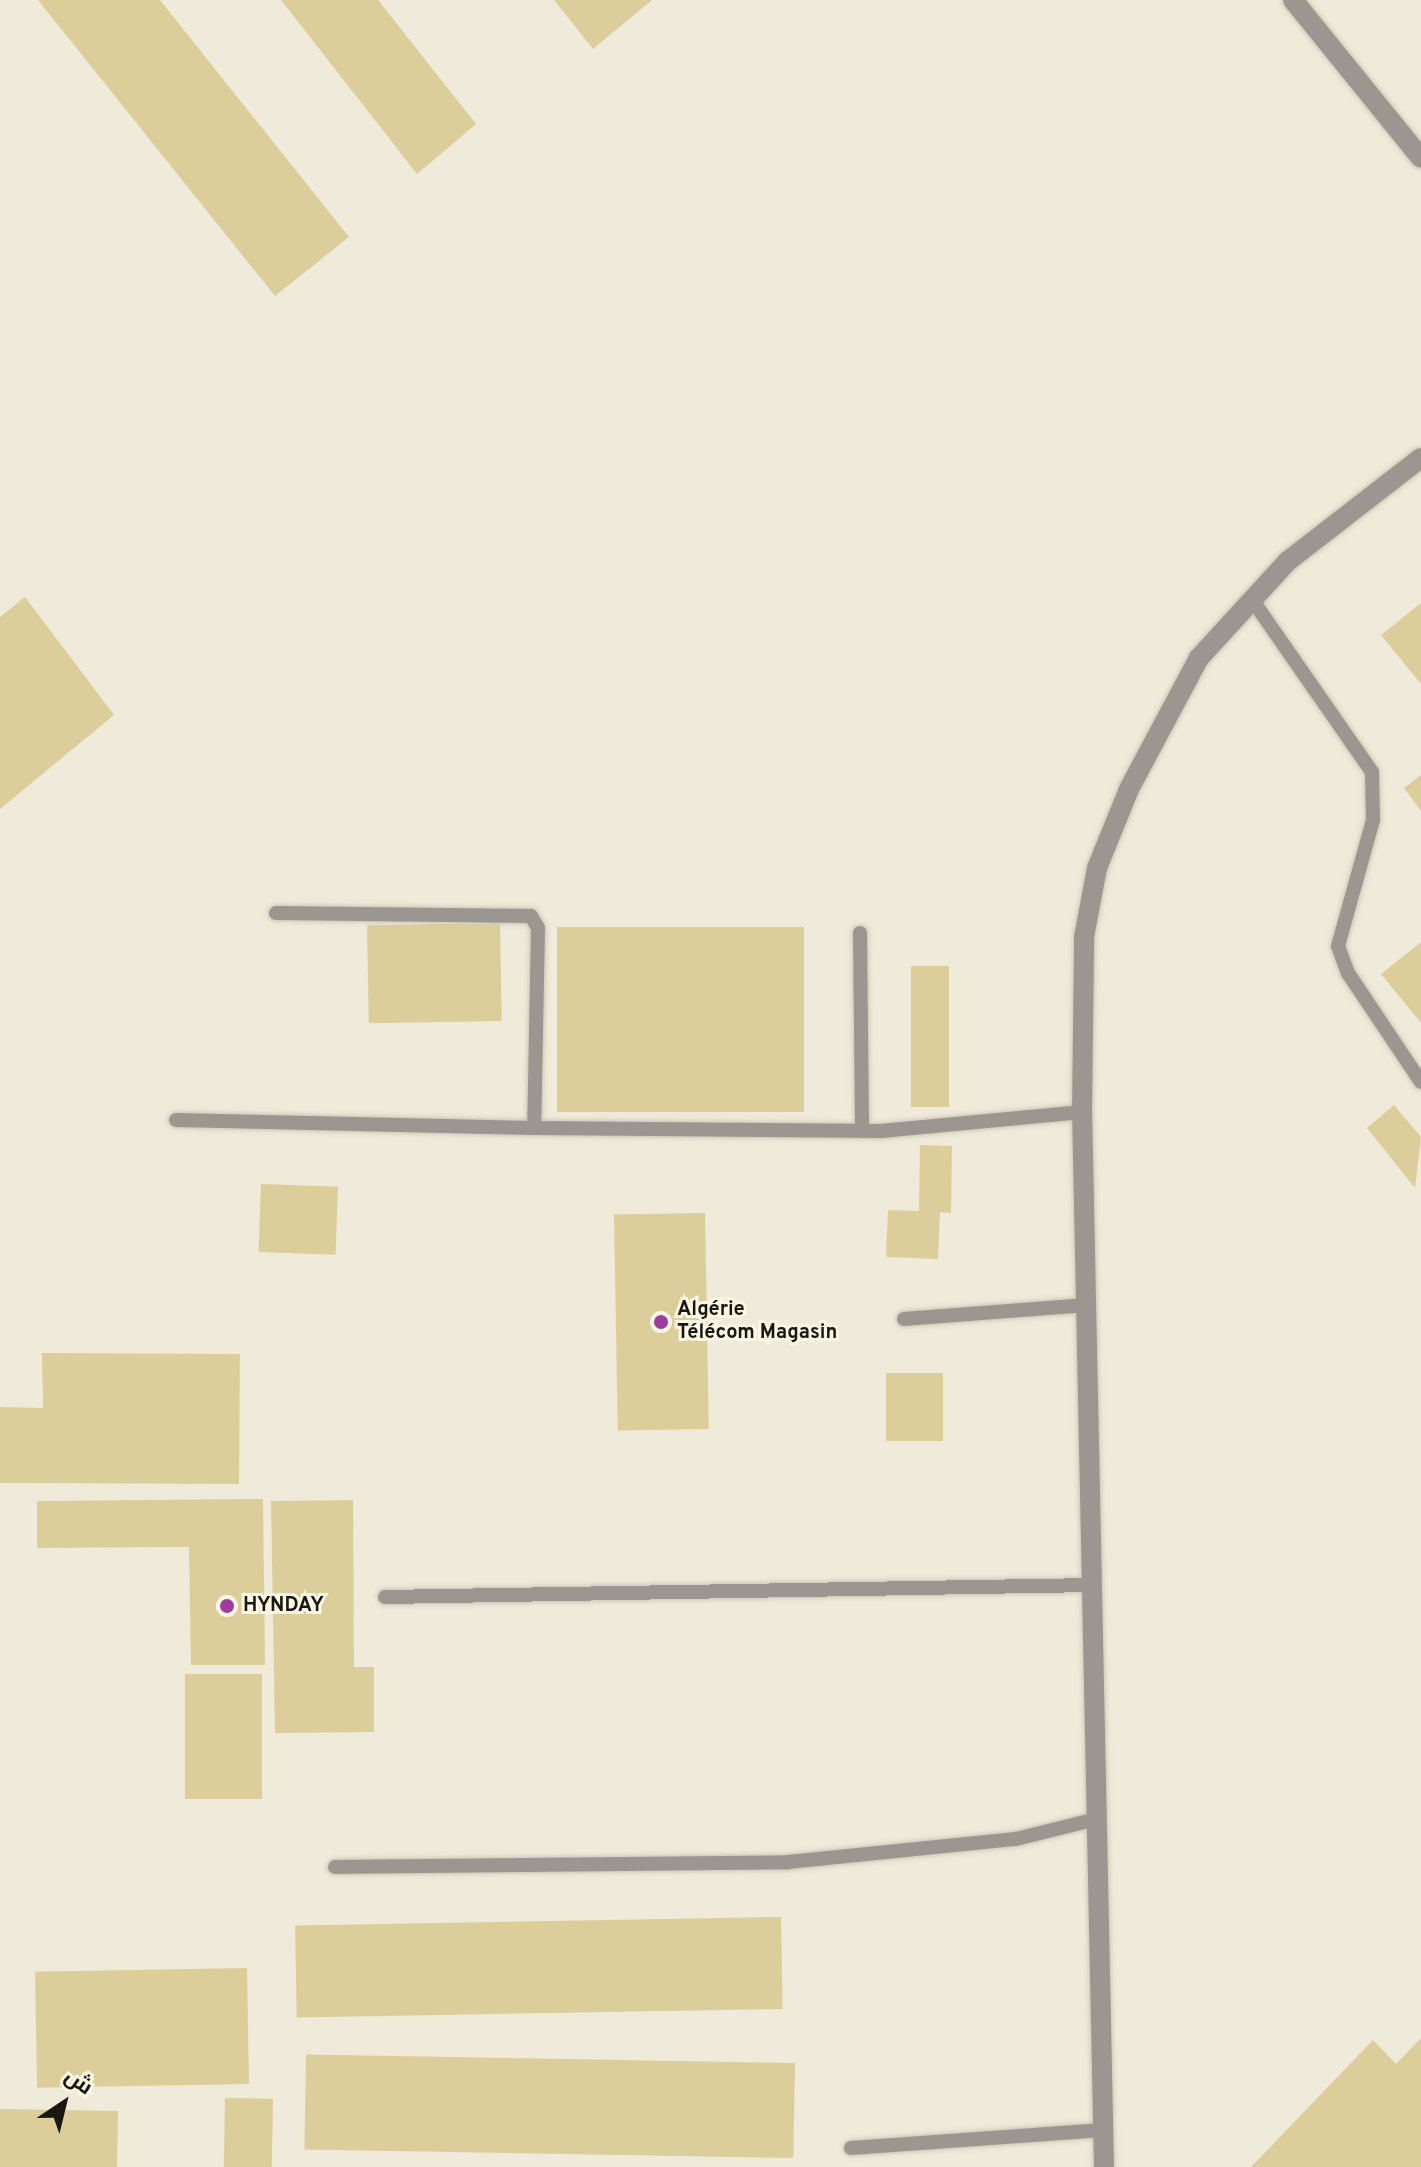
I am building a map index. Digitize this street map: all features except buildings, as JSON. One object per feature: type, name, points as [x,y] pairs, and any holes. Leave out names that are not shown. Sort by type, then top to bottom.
[{"type":"street","points":[[1293,0],[1421,158]]},
{"type":"street","points":[[1104,2167],[1082,1112],[1084,937],[1097,868],[1129,789],[1199,658],[1251,598],[1421,458]]},
{"type":"lane","points":[[1251,598],[1372,772],[1373,820],[1338,946],[1348,973],[1421,1082]]},
{"type":"lane","points":[[276,913],[531,916],[538,928],[534,1128]]},
{"type":"lane","points":[[860,933],[862,1131]]},
{"type":"lane","points":[[176,1120],[862,1131],[1082,1112]]},
{"type":"lane","points":[[904,1319],[1086,1305]]},
{"type":"lane","points":[[385,1597],[1092,1585]]},
{"type":"lane","points":[[335,1867],[788,1862],[1016,1839],[1097,1819]]},
{"type":"lane","points":[[851,2148],[1103,2130]]},
{"type":"place","name":"Algérie Télécom Magasin","points":[[661,1322]]},
{"type":"place","name":"HYNDAY","points":[[227,1606]]}]
